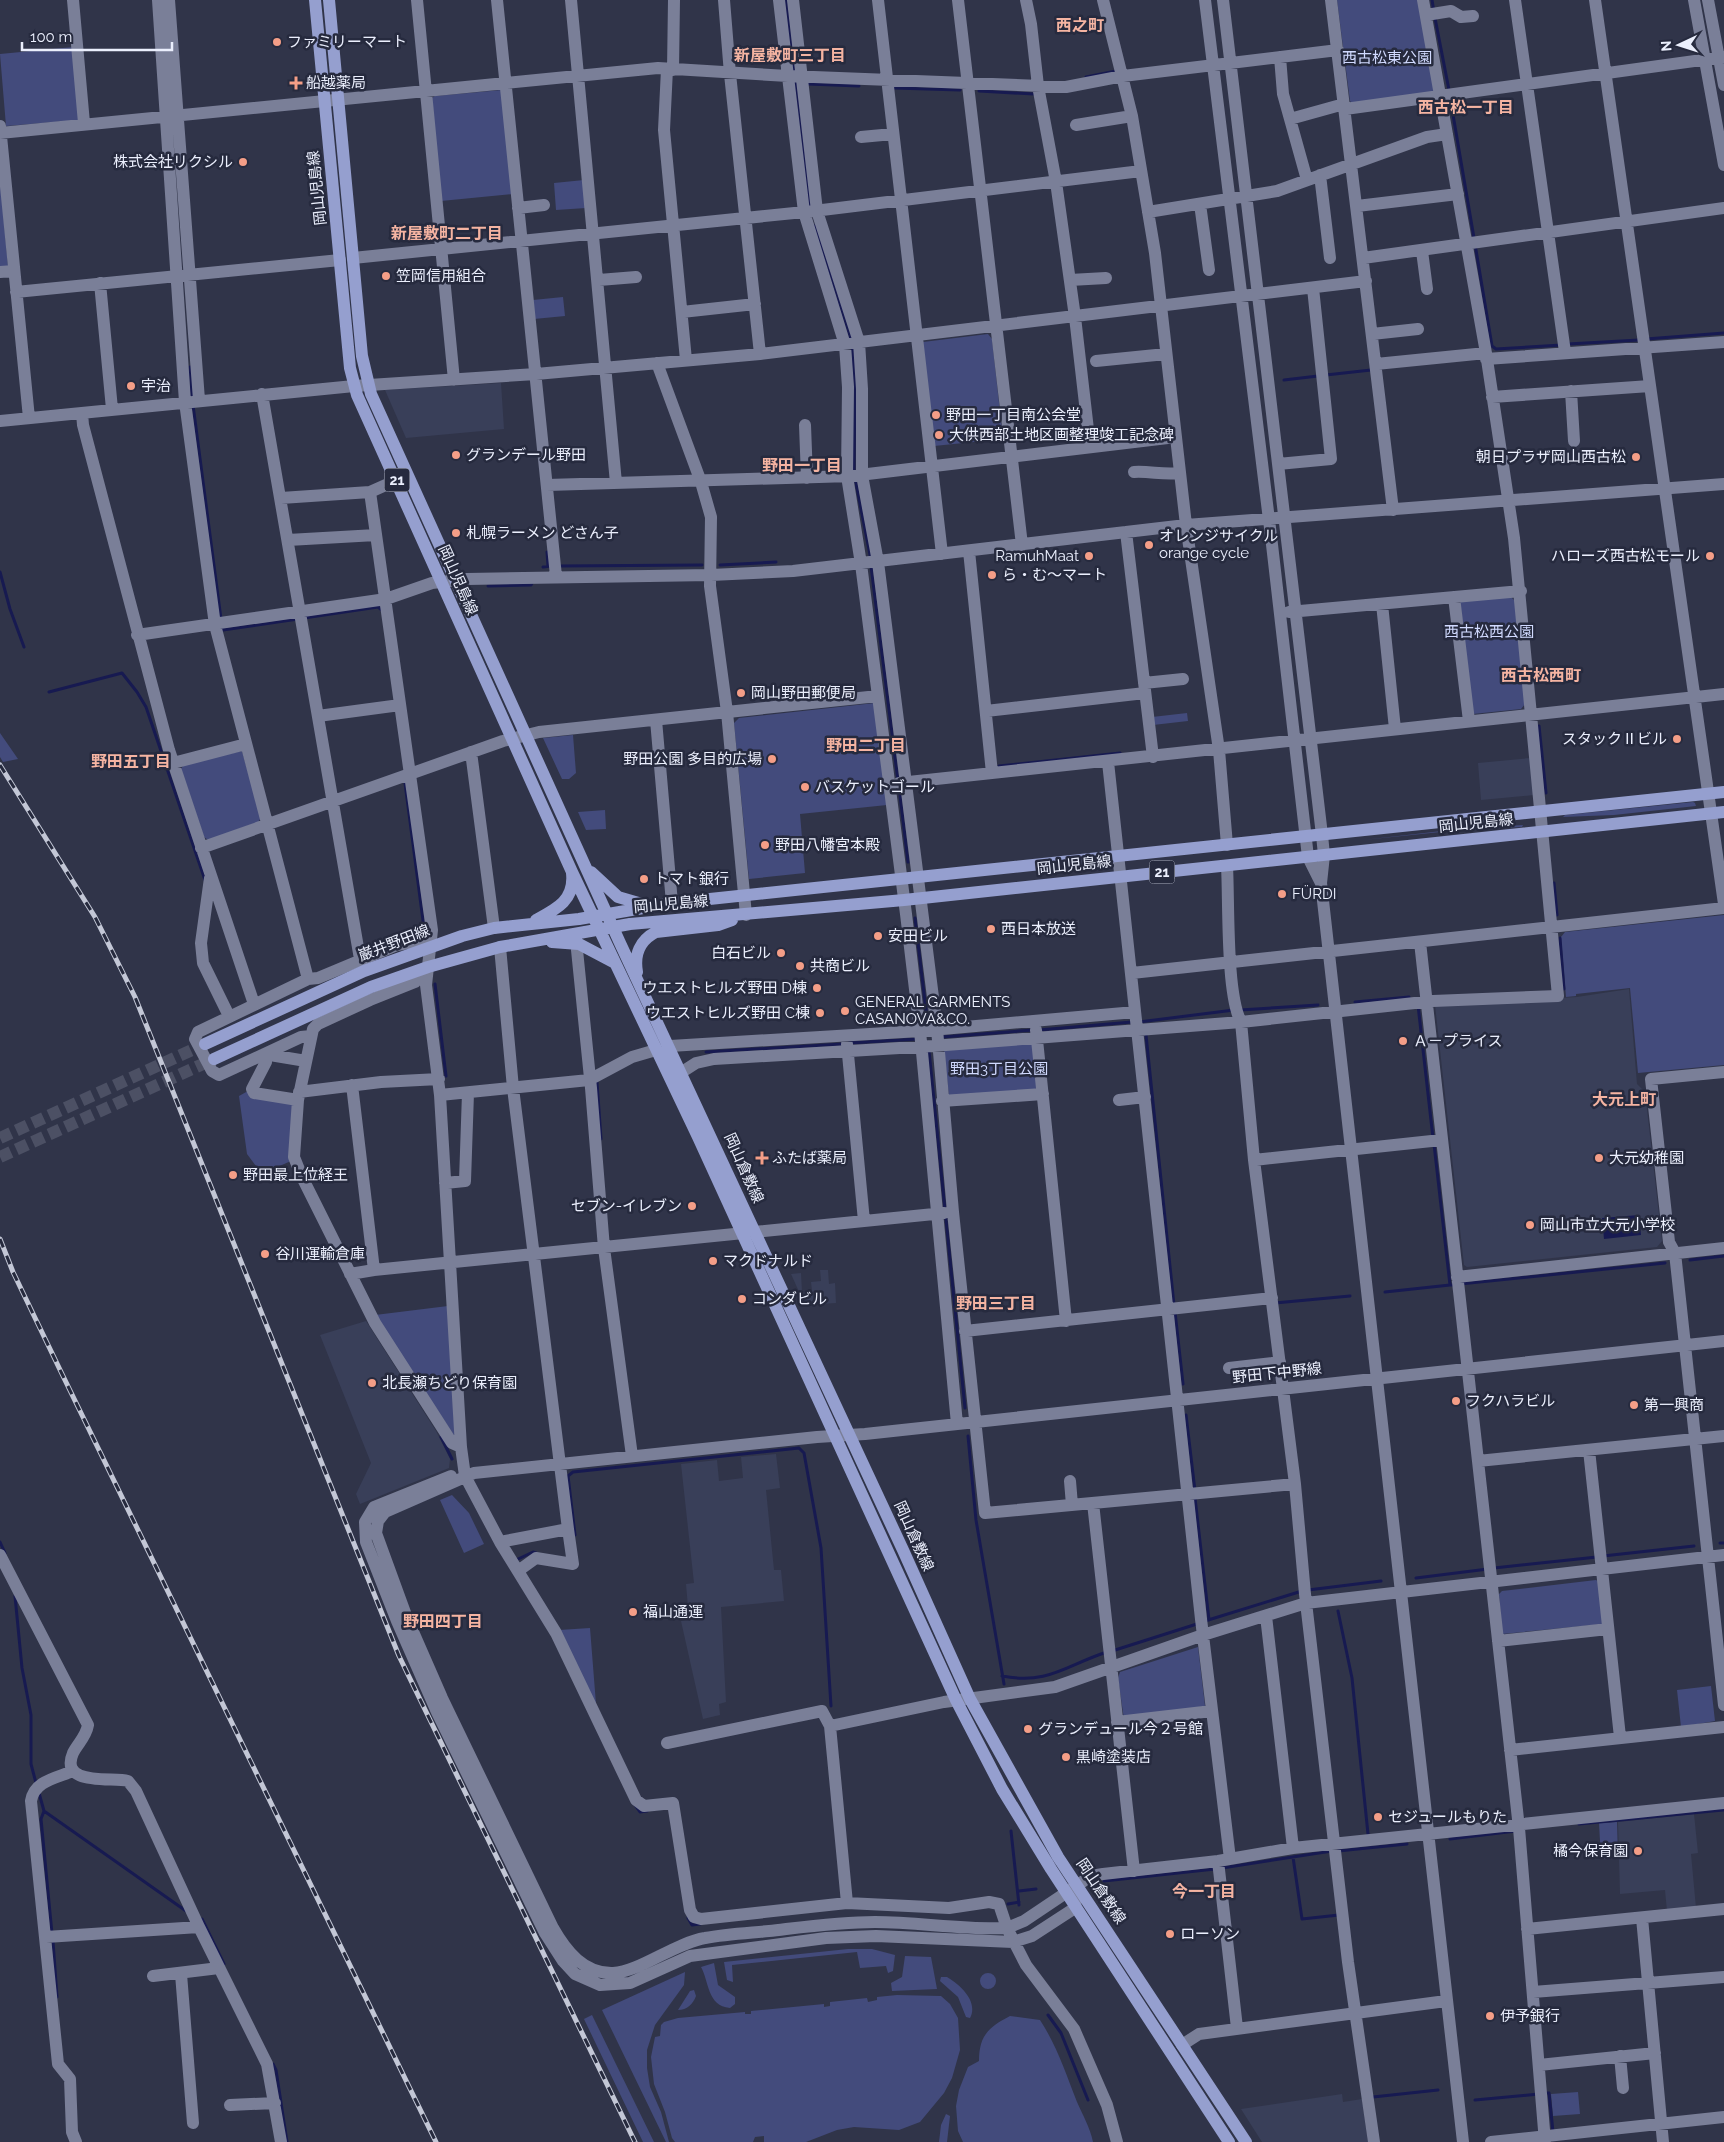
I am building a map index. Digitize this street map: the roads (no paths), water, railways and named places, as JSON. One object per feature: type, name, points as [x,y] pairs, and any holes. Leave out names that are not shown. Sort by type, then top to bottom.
[{"type":"main road","name":"岡山児島線","points":[[315,0],[350,368],[354,386],[572,872],[600,929],[904,900],[1718,813]]},
{"type":"main road","name":"岡山児島線","points":[[328,0],[362,356],[367,385],[607,913],[653,905],[1227,846],[1724,792]]},
{"type":"main road","points":[[587,869],[618,896],[640,904],[653,905]]},
{"type":"main road","points":[[527,924],[553,911],[567,899],[573,886],[572,872]]},
{"type":"main road","name":"巌井野田線","points":[[205,1044],[364,971],[430,946],[494,928],[607,913]]},
{"type":"main road","name":"岡山倉敷線","points":[[607,913],[682,1072],[834,1436],[956,1700],[1002,1789],[1066,1894],[1229,2142]]},
{"type":"main road","points":[[638,980],[637,954],[644,941],[650,935],[656,932],[718,925],[746,915]]},
{"type":"main road","points":[[214,1059],[371,987],[428,967],[500,947],[600,929]]},
{"type":"main road","name":"岡山倉敷線","points":[[600,929],[656,1050],[850,1435],[970,1699],[1016,1784],[1077,1886],[1246,2142]]},
{"type":"main road","points":[[530,942],[579,944],[615,963]]},
{"type":"street","points":[[73,0],[84,123]]},
{"type":"street","points":[[158,0],[173,115]]},
{"type":"street","points":[[169,0],[173,115],[192,401],[219,625],[266,824],[308,979]]},
{"type":"street","points":[[417,0],[443,250],[454,380]]},
{"type":"street","points":[[497,0],[520,208],[521,242],[555,569]]},
{"type":"street","points":[[572,0],[595,235],[616,483]]},
{"type":"street","points":[[674,0],[664,130],[686,360]]},
{"type":"street","points":[[724,0],[730,74],[760,354]]},
{"type":"street","points":[[779,0],[795,76],[811,211],[851,344],[848,386],[854,475],[870,563],[898,783],[904,900],[942,1101],[945,1213],[957,1424]]},
{"type":"street","points":[[793,0],[795,76]]},
{"type":"street","points":[[878,0],[942,554]]},
{"type":"street","points":[[958,0],[1022,545]]},
{"type":"street","points":[[1026,0],[1031,24],[1038,86],[1056,182],[1075,317],[1090,447]]},
{"type":"street","points":[[1103,0],[1132,116],[1148,212],[1186,525],[1219,750],[1227,846]]},
{"type":"street","points":[[1205,0],[1281,613],[1308,857],[1321,883]]},
{"type":"street","points":[[1223,0],[1322,835],[1324,855],[1321,883],[1463,2142]]},
{"type":"street","points":[[1331,0],[1393,510]]},
{"type":"street","points":[[670,1046],[847,1043],[1238,1014],[1336,1010],[1422,1000],[1558,996],[1521,591],[1509,501],[1486,356],[1472,243],[1458,194],[1447,134],[1446,95],[1432,14],[1423,0]]},
{"type":"street","points":[[1515,0],[1564,347]]},
{"type":"street","points":[[1595,0],[1709,793],[1718,813],[1724,904]]},
{"type":"street","points":[[1694,0],[1724,165]]},
{"type":"street","points":[[1708,0],[1721,58],[1724,85]]},
{"type":"street","points":[[1432,14],[1451,11],[1461,17],[1473,16]]},
{"type":"street","points":[[0,133],[84,123],[579,75],[670,69],[730,74],[1066,87],[1123,76],[1338,50]]},
{"type":"street","points":[[1280,57],[1284,94],[1307,180]]},
{"type":"street","points":[[1290,120],[1345,107],[1721,58]]},
{"type":"street","points":[[1076,125],[1132,116]]},
{"type":"street","points":[[0,126],[29,418]]},
{"type":"street","points":[[861,137],[893,134]]},
{"type":"street","points":[[1148,212],[1277,191],[1426,137],[1447,134]]},
{"type":"street","points":[[353,258],[595,235],[674,226],[745,215],[811,211],[1141,172]]},
{"type":"street","points":[[1320,175],[1330,258]]},
{"type":"street","points":[[1357,206],[1458,194]]},
{"type":"street","points":[[1200,204],[1209,270]]},
{"type":"street","points":[[520,208],[544,205]]},
{"type":"street","points":[[1363,258],[1724,208]]},
{"type":"street","points":[[1422,251],[1427,289]]},
{"type":"street","points":[[16,292],[340,260]]},
{"type":"street","points":[[0,272],[14,270]]},
{"type":"street","points":[[599,280],[636,277]]},
{"type":"street","points":[[1070,280],[1106,278]]},
{"type":"street","points":[[0,421],[262,394],[536,374],[760,354],[1366,281]]},
{"type":"street","points":[[100,283],[112,410]]},
{"type":"street","points":[[1278,464],[1331,459],[1313,288]]},
{"type":"street","points":[[682,312],[755,304]]},
{"type":"street","points":[[1372,334],[1418,329]]},
{"type":"street","points":[[1376,364],[1486,356],[1564,347],[1643,342],[1724,342]]},
{"type":"street","points":[[1096,361],[1166,354]]},
{"type":"street","points":[[657,362],[701,482],[711,517],[711,575],[727,712],[746,915]]},
{"type":"street","points":[[1492,397],[1650,386]]},
{"type":"street","points":[[1571,391],[1574,441]]},
{"type":"street","points":[[262,394],[360,959]]},
{"type":"street","points":[[82,412],[83,425],[137,635],[173,763],[254,1004]]},
{"type":"street","points":[[805,425],[807,478]]},
{"type":"street","points":[[547,485],[701,482],[854,475],[1176,437]]},
{"type":"street","points":[[1134,472],[1153,471],[1160,475],[1180,473]]},
{"type":"street","points":[[281,498],[370,492],[397,480]]},
{"type":"street","points":[[137,635],[301,616],[386,600],[432,582],[555,569],[711,575],[793,571],[1186,525],[1724,484]]},
{"type":"street","points":[[370,492],[386,600],[396,706],[432,930],[426,985],[439,1079],[461,1447],[465,1476],[500,1542],[556,1633],[636,1800],[644,1806],[673,1803],[690,1910],[694,1917],[702,1919],[847,1904],[949,1908],[996,1902],[1002,1907],[1007,1928],[1026,1965],[1074,2029],[1107,2105],[1117,2142]]},
{"type":"street","points":[[1126,532],[1153,757]]},
{"type":"street","points":[[288,540],[376,535]]},
{"type":"street","points":[[969,551],[992,773]]},
{"type":"street","points":[[870,563],[878,696],[921,898],[929,1038],[945,1213],[965,1331],[985,1513],[1295,1484]]},
{"type":"street","points":[[1281,613],[1521,591]]},
{"type":"street","points":[[1454,597],[1468,721]]},
{"type":"street","points":[[1382,604],[1395,729]]},
{"type":"street","points":[[986,711],[1144,688],[1183,679]]},
{"type":"street","points":[[898,783],[1108,762],[1310,738],[1724,694]]},
{"type":"street","points":[[201,848],[471,752],[526,735],[878,696]]},
{"type":"street","points":[[318,716],[396,706]]},
{"type":"street","points":[[656,720],[672,903]]},
{"type":"street","points":[[173,763],[246,744]]},
{"type":"street","points":[[471,752],[494,928]]},
{"type":"street","points":[[1108,762],[1145,1097],[1172,1309],[1178,1400],[1193,1494],[1202,1626],[1212,1712],[1222,1864],[1237,2028]]},
{"type":"street","points":[[1227,866],[1231,963],[1295,1484],[1305,1595],[1348,1962],[1374,2142]]},
{"type":"street","points":[[211,878],[200,944],[202,963],[229,1016]]},
{"type":"street","points":[[1132,973],[1724,908]]},
{"type":"street","points":[[311,1036],[301,1037],[219,1075],[212,1072],[196,1043],[195,1036],[198,1032],[254,1004],[308,979],[318,978],[360,959],[414,942],[430,946]]},
{"type":"street","points":[[1420,942],[1422,1000],[1436,1140],[1458,1282],[1519,1828],[1541,2093],[1549,2137]]},
{"type":"street","points":[[500,947],[513,1088],[573,1564],[536,1558],[518,1571]]},
{"type":"street","points":[[577,950],[604,1248],[632,1456]]},
{"type":"street","points":[[428,967],[415,982],[318,1024],[311,1036],[298,1096],[294,1158],[375,1323],[452,1444],[461,1447]]},
{"type":"street","points":[[1036,1030],[1137,1022]]},
{"type":"street","points":[[1036,1030],[1066,1321]]},
{"type":"street","points":[[682,1072],[696,1064],[714,1059],[847,1043]]},
{"type":"street","points":[[847,1043],[864,1221]]},
{"type":"street","points":[[440,1095],[590,1080],[632,1057],[656,1050]]},
{"type":"street","points":[[264,1054],[306,1061]]},
{"type":"street","points":[[264,1054],[266,1062],[252,1089],[254,1093],[298,1096],[352,1085],[439,1079]]},
{"type":"street","points":[[1724,1072],[1651,1079],[1669,1242],[1674,1253],[1685,1345],[1724,1705]]},
{"type":"street","points":[[352,1085],[374,1270]]},
{"type":"street","points":[[445,1183],[465,1181],[468,1093]]},
{"type":"street","points":[[942,1101],[1043,1094]]},
{"type":"street","points":[[1119,1100],[1145,1097]]},
{"type":"street","points":[[1254,1160],[1436,1140]]},
{"type":"street","points":[[350,1274],[374,1270],[945,1213]]},
{"type":"street","points":[[1458,1282],[1724,1248]]},
{"type":"street","points":[[965,1331],[1172,1309],[1273,1302]]},
{"type":"street","name":"野田下中野線","points":[[1014,1942],[848,1936],[690,1956],[630,1982],[616,1985],[594,1984],[575,1974],[562,1961],[545,1933],[436,1712],[366,1542],[364,1522],[374,1508],[453,1475],[465,1476],[632,1456],[957,1424],[1724,1341]]},
{"type":"street","points":[[1229,1368],[1280,1362]]},
{"type":"street","points":[[1478,1461],[1724,1436]]},
{"type":"street","points":[[1589,1450],[1620,1737]]},
{"type":"street","points":[[465,1476],[456,1483],[385,1512],[376,1526],[378,1543],[407,1618],[455,1724],[553,1928],[565,1947],[579,1962],[590,1968],[614,1973],[627,1970],[685,1943],[705,1938],[849,1923],[1007,1928],[1024,1921],[1091,1876],[1222,1864],[1293,1848],[1336,1848],[1427,1834],[1519,1828],[1724,1802]]},
{"type":"street","points":[[1070,1481],[1072,1505]]},
{"type":"street","points":[[1093,1503],[1134,1871]]},
{"type":"street","points":[[500,1542],[568,1529]]},
{"type":"street","points":[[0,1555],[88,1725],[86,1734],[73,1752],[71,1760],[73,1771],[78,1776],[128,1781],[136,1791],[198,1927],[267,2064],[281,2142]]},
{"type":"street","points":[[830,1726],[956,1700],[1042,1690],[1110,1656],[1202,1626],[1266,1616],[1305,1595],[1400,1592],[1490,1573],[1601,1560],[1724,1555]]},
{"type":"street","points":[[1266,1616],[1293,1848]]},
{"type":"street","points":[[1498,1641],[1608,1629]]},
{"type":"street","points":[[667,1743],[822,1711],[830,1726],[847,1904]]},
{"type":"street","points":[[1117,1722],[1212,1712]]},
{"type":"street","points":[[1510,1750],[1724,1726]]},
{"type":"street","points":[[73,1771],[40,1784],[32,1791],[31,1801],[50,1937],[58,2064],[70,2079],[72,2132],[76,2142]]},
{"type":"street","points":[[1014,1942],[1032,1936],[1075,1908],[1077,1886]]},
{"type":"street","points":[[1527,1929],[1724,1909]]},
{"type":"street","points":[[1642,1918],[1663,2142]]},
{"type":"street","points":[[50,1937],[198,1927]]},
{"type":"street","points":[[153,1976],[219,1968]]},
{"type":"street","points":[[181,1974],[193,2123]]},
{"type":"street","points":[[1533,1992],[1724,1977]]},
{"type":"street","points":[[1182,2044],[1199,2034],[1446,2000]]},
{"type":"street","points":[[1539,2065],[1654,2053]]},
{"type":"street","points":[[1620,2056],[1623,2088]]},
{"type":"street","points":[[230,2105],[275,2103]]},
{"type":"street","points":[[1491,2142],[1724,2117]]},
{"type":"waterway","points":[[786,0],[794,74]]},
{"type":"waterway","points":[[1432,0],[1434,12]]},
{"type":"waterway","points":[[1435,18],[1449,90]]},
{"type":"waterway","points":[[1086,77],[1116,71]]},
{"type":"waterway","points":[[795,80],[810,208]]},
{"type":"waterway","points":[[808,84],[859,86]]},
{"type":"waterway","points":[[894,88],[960,90]]},
{"type":"waterway","points":[[979,91],[1034,94]]},
{"type":"waterway","points":[[1450,97],[1474,238]]},
{"type":"waterway","points":[[815,226],[851,339]]},
{"type":"waterway","points":[[1475,244],[1492,346],[1496,349],[1562,345]]},
{"type":"waterway","points":[[1646,339],[1724,333]]},
{"type":"waterway","points":[[1568,344],[1639,340]]},
{"type":"waterway","points":[[852,345],[855,385],[854,471]]},
{"type":"waterway","points":[[190,367],[192,398]]},
{"type":"waterway","points":[[1326,375],[1371,370]]},
{"type":"waterway","points":[[1284,380],[1318,376]]},
{"type":"waterway","points":[[193,405],[221,619]]},
{"type":"waterway","points":[[855,478],[871,560]]},
{"type":"waterway","points":[[547,552],[548,566]]},
{"type":"waterway","points":[[720,565],[776,562]]},
{"type":"waterway","points":[[557,566],[702,565]]},
{"type":"waterway","points":[[543,567],[551,566]]},
{"type":"waterway","points":[[871,566],[898,781]]},
{"type":"waterway","points":[[0,572],[10,609],[24,647]]},
{"type":"waterway","points":[[488,586],[531,585],[532,583]]},
{"type":"waterway","points":[[304,618],[378,607],[383,611]]},
{"type":"waterway","points":[[222,625],[223,630],[298,619]]},
{"type":"waterway","points":[[49,692],[122,673],[146,707],[205,880]]},
{"type":"waterway","points":[[1539,726],[1546,793]]},
{"type":"waterway","points":[[999,766],[1120,753]]},
{"type":"waterway","points":[[405,783],[424,928]]},
{"type":"waterway","points":[[899,787],[908,862]]},
{"type":"waterway","points":[[1554,883],[1557,915]]},
{"type":"waterway","points":[[915,918],[928,1027]]},
{"type":"waterway","points":[[1560,938],[1564,989]]},
{"type":"waterway","points":[[435,984],[446,1076]]},
{"type":"waterway","points":[[1355,1002],[1409,997]]},
{"type":"waterway","points":[[1240,1010],[1318,1005]]},
{"type":"waterway","points":[[1418,1005],[1433,1138]]},
{"type":"waterway","points":[[1139,1022],[1234,1010]]},
{"type":"waterway","points":[[1039,1030],[1132,1022]]},
{"type":"waterway","points":[[942,1037],[1033,1030]]},
{"type":"waterway","points":[[1146,1035],[1174,1305]]},
{"type":"waterway","points":[[849,1043],[918,1039]]},
{"type":"waterway","points":[[706,1052],[843,1044]]},
{"type":"waterway","points":[[929,1051],[965,1408]]},
{"type":"waterway","points":[[597,1082],[601,1139]]},
{"type":"waterway","points":[[1434,1144],[1450,1285],[1454,1285]]},
{"type":"waterway","points":[[1690,1260],[1724,1256]]},
{"type":"waterway","points":[[1460,1284],[1665,1263]]},
{"type":"waterway","points":[[1385,1292],[1450,1285]]},
{"type":"waterway","points":[[1275,1303],[1350,1296]]},
{"type":"waterway","points":[[1175,1312],[1183,1384]]},
{"type":"waterway","points":[[1186,1415],[1195,1491]]},
{"type":"waterway","points":[[968,1436],[976,1520],[1004,1684]]},
{"type":"waterway","points":[[441,1437],[452,1459]]},
{"type":"waterway","points":[[575,1535],[568,1476],[573,1472],[799,1448],[804,1453],[821,1548],[831,1706]]},
{"type":"waterway","points":[[1195,1498],[1209,1620]]},
{"type":"waterway","points":[[0,1542],[5,1553]]},
{"type":"waterway","points":[[1603,1556],[1694,1546]]},
{"type":"waterway","points":[[516,1560],[533,1552],[536,1553]]},
{"type":"waterway","points":[[1494,1568],[1597,1557]]},
{"type":"waterway","points":[[1416,1578],[1488,1569]]},
{"type":"waterway","points":[[1308,1590],[1381,1581]]},
{"type":"waterway","points":[[1205,1621],[1302,1591]]},
{"type":"waterway","points":[[15,1596],[22,1668],[31,1715],[31,1764],[36,1783]]},
{"type":"waterway","points":[[1338,1611],[1352,1678],[1368,1834]]},
{"type":"waterway","points":[[1112,1651],[1200,1623]]},
{"type":"waterway","points":[[1002,1676],[1018,1678],[1045,1676],[1107,1652]]},
{"type":"waterway","points":[[39,1793],[44,1811],[186,1911]]},
{"type":"waterway","points":[[635,1805],[640,1812],[647,1811]]},
{"type":"waterway","points":[[1579,1824],[1723,1810]]},
{"type":"waterway","points":[[44,1811],[41,1819],[52,1934]]},
{"type":"waterway","points":[[1011,1831],[1019,1905]]},
{"type":"waterway","points":[[1450,1839],[1516,1831]]},
{"type":"waterway","points":[[1338,1851],[1407,1844]]},
{"type":"waterway","points":[[1222,1868],[1332,1851]]},
{"type":"waterway","points":[[1293,1857],[1302,1919],[1339,1915]]},
{"type":"waterway","points":[[1104,1881],[1215,1869]]},
{"type":"waterway","points":[[1019,1891],[1036,1889]]},
{"type":"waterway","points":[[1008,1904],[1019,1902]]},
{"type":"waterway","points":[[688,1918],[692,1925],[700,1924]]},
{"type":"waterway","points":[[202,1919],[224,1964]]},
{"type":"waterway","points":[[53,1941],[57,1997]]},
{"type":"waterway","points":[[1048,2015],[1061,2033],[1088,2100]]},
{"type":"waterway","points":[[273,2064],[276,2070],[287,2142]]},
{"type":"waterway","points":[[1373,2097],[1438,2090]]},
{"type":"waterway","points":[[1545,2093],[1549,2093],[1553,2132]]},
{"type":"waterway","points":[[1475,2100],[1539,2094]]},
{"type":"tunnel","points":[[0,1138],[205,1044]]},
{"type":"tunnel","points":[[0,1157],[214,1059]]},
{"type":"railway","points":[[0,765],[95,917],[135,997],[399,1656],[635,2142]]},
{"type":"railway","points":[[0,1239],[13,1272],[63,1376],[436,2142]]},
{"type":"place","name":"ファミリーマート","points":[[277,42]]},
{"type":"place","name":"船越薬局","points":[[296,83]]},
{"type":"place","name":"株式会社リクシル","points":[[243,162]]},
{"type":"place","name":"笠岡信用組合","points":[[386,276]]},
{"type":"place","name":"宇治","points":[[131,386]]},
{"type":"place","name":"野田一丁目南公会堂","points":[[936,415]]},
{"type":"place","name":"大供西部土地区画整理竣工記念碑","points":[[939,435]]},
{"type":"place","name":"グランデール野田","points":[[456,455]]},
{"type":"place","name":"朝日プラザ岡山西古松","points":[[1636,457]]},
{"type":"place","name":"札幌ラーメン どさん子","points":[[456,533]]},
{"type":"place","name":"オレンジサイクル orange cycle","points":[[1149,545]]},
{"type":"place","name":"RamuhMaat","points":[[1089,556]]},
{"type":"place","name":"ハローズ西古松モール","points":[[1710,556]]},
{"type":"place","name":"ら・む～マート","points":[[992,575]]},
{"type":"place","name":"岡山野田郵便局","points":[[741,693]]},
{"type":"place","name":"スタックⅡビル","points":[[1677,739]]},
{"type":"place","name":"野田公園 多目的広場","points":[[772,759]]},
{"type":"place","name":"バスケットゴール","points":[[805,787]]},
{"type":"place","name":"野田八幡宮本殿","points":[[765,845]]},
{"type":"place","name":"トマト銀行","points":[[644,879]]},
{"type":"place","name":"FÜRDI","points":[[1282,894]]},
{"type":"place","name":"西日本放送","points":[[991,929]]},
{"type":"place","name":"安田ビル","points":[[878,936]]},
{"type":"place","name":"白石ビル","points":[[781,953]]},
{"type":"place","name":"共商ビル","points":[[800,966]]},
{"type":"place","name":"ウエストヒルズ野田 D棟","points":[[817,988]]},
{"type":"place","name":"GENERAL GARMENTS CASANOVA&CO.","points":[[845,1011]]},
{"type":"place","name":"ウエストヒルズ野田 C棟","points":[[820,1013]]},
{"type":"place","name":"Ａ－プライス","points":[[1403,1041]]},
{"type":"place","name":"ふたば薬局","points":[[762,1158]]},
{"type":"place","name":"大元幼稚園","points":[[1599,1158]]},
{"type":"place","name":"野田最上位経王","points":[[233,1175]]},
{"type":"place","name":"セブン-イレブン","points":[[692,1206]]},
{"type":"place","name":"岡山市立大元小学校","points":[[1530,1225]]},
{"type":"place","name":"谷川運輸倉庫","points":[[265,1254]]},
{"type":"place","name":"マクドナルド","points":[[713,1261]]},
{"type":"place","name":"コンダビル","points":[[742,1299]]},
{"type":"place","name":"北長瀬ちどり保育園","points":[[372,1383]]},
{"type":"place","name":"フクハラビル","points":[[1456,1401]]},
{"type":"place","name":"第一興商","points":[[1634,1405]]},
{"type":"place","name":"福山通運","points":[[633,1612]]},
{"type":"place","name":"グランデュール今２号館","points":[[1028,1729]]},
{"type":"place","name":"黒崎塗装店","points":[[1066,1757]]},
{"type":"place","name":"セジュールもりた","points":[[1378,1817]]},
{"type":"place","name":"橘今保育園","points":[[1638,1851]]},
{"type":"place","name":"ローソン","points":[[1170,1934]]},
{"type":"place","name":"伊予銀行","points":[[1490,2016]]},
{"type":"district","name":"西之町","points":[[1080,25]]},
{"type":"district","name":"新屋敷町三丁目","points":[[790,55]]},
{"type":"district","name":"西古松一丁目","points":[[1466,107]]},
{"type":"district","name":"新屋敷町二丁目","points":[[447,233]]},
{"type":"district","name":"野田一丁目","points":[[802,465]]},
{"type":"district","name":"西古松西町","points":[[1541,675]]},
{"type":"district","name":"野田二丁目","points":[[866,745]]},
{"type":"district","name":"野田五丁目","points":[[131,761]]},
{"type":"district","name":"大元上町","points":[[1624,1099]]},
{"type":"district","name":"野田三丁目","points":[[996,1303]]},
{"type":"district","name":"野田四丁目","points":[[443,1621]]},
{"type":"district","name":"今一丁目","points":[[1204,1891]]},
{"type":"park label","name":"西古松東公園","points":[[1387,58]]},
{"type":"park label","name":"西古松西公園","points":[[1489,632]]},
{"type":"park label","name":"野田3丁目公園","points":[[999,1069]]}]
